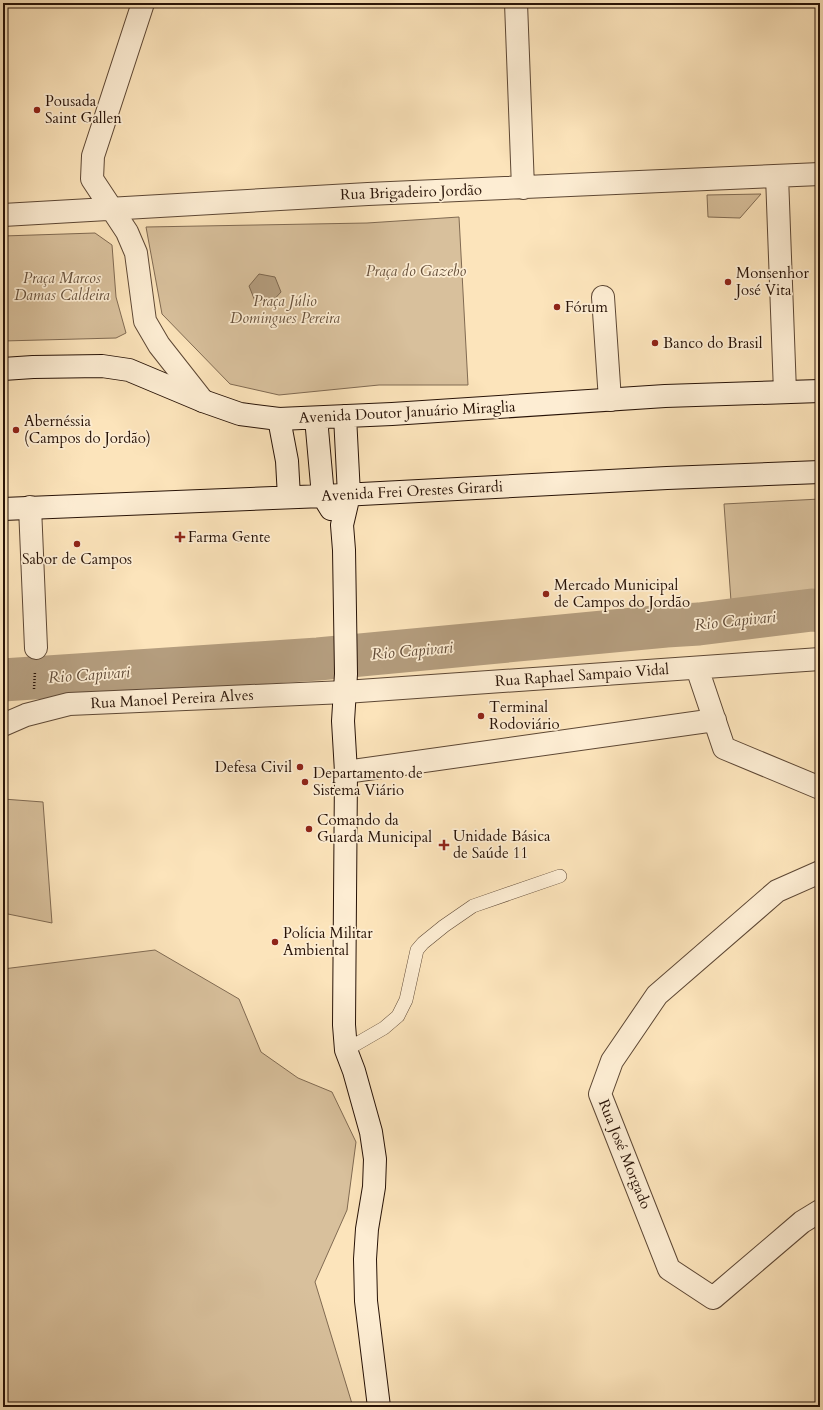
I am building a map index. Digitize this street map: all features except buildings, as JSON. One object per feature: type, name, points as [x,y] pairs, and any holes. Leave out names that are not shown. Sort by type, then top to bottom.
[{"type":"street","points":[[143,3],[93,156],[92,179],[127,232],[136,253],[145,321],[159,345],[204,401]]},
{"type":"street","points":[[516,3],[523,188]]},
{"type":"street","name":"Rua Brigadeiro Jordão","points":[[3,215],[368,194],[820,174]]},
{"type":"street","points":[[777,176],[785,392]]},
{"type":"street","points":[[603,297],[610,400]]},
{"type":"street","name":"Avenida Doutor Januário Miraglia","points":[[3,369],[33,366],[102,366],[129,370],[240,414],[279,419],[316,418],[665,396],[820,392]]},
{"type":"street","points":[[345,416],[349,494],[342,524],[344,550],[345,633],[343,721],[346,772],[344,1025],[346,1050],[354,1070],[371,1132],[375,1159],[374,1188],[367,1229],[365,1259],[366,1301],[379,1407]]},
{"type":"street","points":[[316,418],[322,496],[342,524]]},
{"type":"street","points":[[279,419],[287,461],[289,497]]},
{"type":"street","name":"Avenida Frei Orestes Girardi","points":[[3,509],[322,496],[820,472]]},
{"type":"street","points":[[30,507],[36,648]]},
{"type":"street","name":"Rua Raphael Sampaio Vidal","points":[[345,683],[697,668],[820,659]]},
{"type":"street","points":[[697,668],[724,748],[820,788]]},
{"type":"street","name":"Rua Manoel Pereira Alves","points":[[3,725],[26,715],[68,704],[345,683]]},
{"type":"street","points":[[346,772],[715,720]]},
{"type":"street","name":"Rua José Morgado","points":[[820,872],[777,891],[657,995],[612,1061],[600,1094],[670,1269],[713,1298],[802,1222],[820,1211]]},
{"type":"lane","points":[[346,1050],[384,1028],[398,1016],[406,1000],[417,950],[423,943],[473,906],[560,876]]},
{"type":"green space","points":[[761,194],[740,218],[708,217],[707,195]]},
{"type":"green space","name":"Praça Júlio Domingues Pereira","points":[[459,217],[468,385],[379,385],[279,395],[230,384],[162,314],[146,227],[367,223]]},
{"type":"green space","name":"Praça Marcos Damas Caldeira","points":[[95,233],[112,245],[116,297],[126,333],[116,338],[3,341],[3,236]]},
{"type":"green space","points":[[820,499],[820,596],[731,601],[724,504]]},
{"type":"green space","points":[[3,799],[43,802],[52,923],[3,913]]},
{"type":"green space","points":[[155,950],[239,999],[261,1052],[298,1078],[332,1092],[356,1142],[347,1210],[315,1282],[353,1407],[3,1407],[3,969]]},
{"type":"shaded area","points":[[259,274],[275,277],[281,292],[270,304],[255,301],[249,286]]},
{"type":"waterway","name":"Rio Capivari","points":[[3,680],[318,659],[699,624],[812,610],[820,611]]},
{"type":"place","name":"Pousada Saint Gallen","points":[[37,110]]},
{"type":"place","name":"Monsenhor José Vita","points":[[728,282]]},
{"type":"place","name":"Fórum","points":[[557,307]]},
{"type":"place","name":"Banco do Brasil","points":[[655,343]]},
{"type":"place","name":"Abernéssia (Campos do Jordão)","points":[[16,430]]},
{"type":"place","name":"Farma Gente","points":[[180,537]]},
{"type":"place","name":"Sabor de Campos","points":[[77,544]]},
{"type":"place","name":"Mercado Municipal de Campos do Jordão","points":[[546,594]]},
{"type":"place","name":"Terminal Rodoviário","points":[[481,716]]},
{"type":"place","name":"Defesa Civil","points":[[300,767]]},
{"type":"place","name":"Departamento de Sistema Viário","points":[[305,782]]},
{"type":"place","name":"Comando da Guarda Municipal","points":[[309,829]]},
{"type":"place","name":"Unidade Básica de Saúde 11","points":[[444,845]]},
{"type":"place","name":"Polícia Militar Ambiental","points":[[275,942]]},
{"type":"park label","name":"Praça do Gazebo","points":[[416,271]]}]
